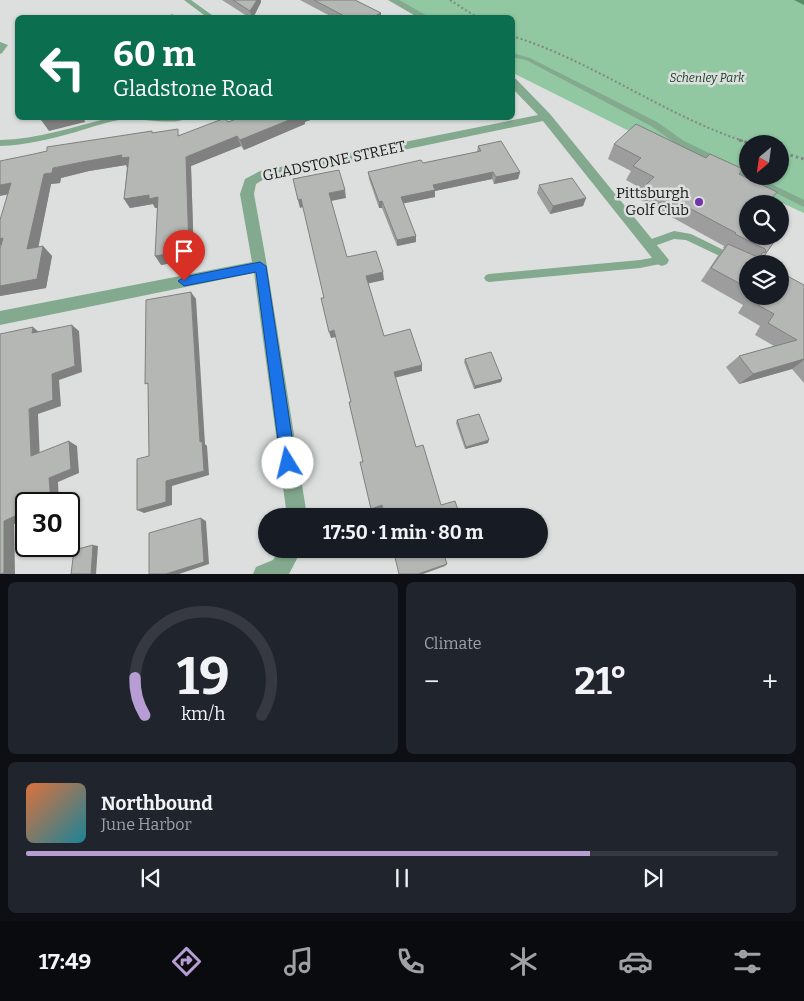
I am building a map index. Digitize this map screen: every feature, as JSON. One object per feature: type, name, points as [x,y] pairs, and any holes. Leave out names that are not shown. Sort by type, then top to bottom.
[{"type":"street","points":[[392,0],[419,15]]},
{"type":"street","points":[[798,0],[804,2]]},
{"type":"street","points":[[515,84],[546,118],[662,260]]},
{"type":"street","name":"GLADSTONE STREET","points":[[296,508],[260,266],[247,194],[250,182],[260,175],[546,118]]},
{"type":"street","points":[[0,318],[260,266]]},
{"type":"street","points":[[263,574],[280,568],[286,558]]},
{"type":"lane","points":[[187,0],[209,15]]},
{"type":"lane","points":[[0,44],[5,45],[0,52]]},
{"type":"lane","points":[[515,56],[528,59],[654,124],[681,143],[804,204]]},
{"type":"lane","points":[[0,143],[17,144],[113,120]]},
{"type":"lane","points":[[649,244],[674,235],[688,237],[739,261]]},
{"type":"lane","points":[[489,278],[640,264],[662,260]]},
{"type":"path","points":[[450,0],[473,15]]},
{"type":"path","points":[[515,37],[558,53],[664,107],[739,140]]},
{"type":"path","points":[[789,155],[804,159]]},
{"type":"green space","name":"Schenley Park","points":[[392,0],[804,0],[804,213],[789,206],[789,195],[765,195],[743,185],[789,185],[789,135],[739,135],[739,183],[677,155],[515,74],[515,15],[422,15]]},
{"type":"building","points":[[233,0],[257,0],[250,11]]},
{"type":"building","points":[[314,0],[355,0],[381,13],[377,15],[342,15]]},
{"type":"building","points":[[220,120],[226,120],[228,122],[234,120],[289,120],[240,140],[237,136],[186,157],[189,250],[155,256],[158,197],[149,199],[149,195],[124,199],[129,157],[121,158],[122,155],[53,168],[52,173],[44,174],[27,249],[43,246],[37,279],[0,286],[0,249],[3,238],[0,239],[0,220],[11,183],[0,185],[0,161],[47,151],[47,147],[152,131],[152,133],[178,129],[178,136]]},
{"type":"building","points":[[636,124],[706,158],[710,154],[739,167],[739,185],[762,185],[777,192],[774,195],[739,195],[739,236],[646,185],[654,177],[633,166],[641,158],[614,144]]},
{"type":"building","points":[[501,141],[520,172],[496,177],[493,172],[433,185],[435,190],[401,197],[416,236],[397,240],[382,201],[379,202],[368,172],[421,160],[423,163],[481,151],[478,146]]},
{"type":"building","points":[[339,170],[345,190],[329,193],[347,257],[376,251],[383,272],[366,276],[384,336],[410,329],[422,365],[394,372],[416,447],[423,445],[441,505],[455,501],[457,508],[383,508],[382,505],[371,508],[360,462],[363,462],[349,402],[351,402],[334,330],[329,332],[321,298],[324,298],[301,199],[298,200],[293,179]]},
{"type":"building","points":[[572,178],[586,198],[553,206],[539,185]]},
{"type":"building","points":[[728,244],[753,255],[739,255],[739,283],[711,268]]},
{"type":"building","points":[[757,245],[772,245],[765,255],[761,255],[766,252],[765,249]]},
{"type":"building","points":[[789,277],[804,285],[804,359],[753,374],[739,356],[797,340],[768,323],[774,314],[758,305],[789,305]]},
{"type":"building","points":[[191,292],[200,442],[202,441],[204,471],[166,481],[166,502],[137,510],[137,459],[149,456],[148,383],[145,384],[146,300]]},
{"type":"building","points":[[72,325],[75,366],[52,374],[53,400],[29,409],[31,456],[69,441],[71,469],[49,478],[50,492],[15,492],[15,516],[4,521],[4,573],[0,574],[0,334],[33,327],[32,333]]},
{"type":"building","points":[[491,352],[502,379],[475,386],[465,359]]},
{"type":"building","points":[[479,414],[489,440],[466,447],[457,420]]},
{"type":"building","points":[[201,518],[204,562],[166,574],[149,574],[149,533]]},
{"type":"building","points":[[93,545],[91,574],[71,574],[73,557],[80,557],[80,548]]},
{"type":"building","points":[[395,558],[445,558],[447,564],[418,574],[399,574]]},
{"type":"place","name":"Pittsburgh Golf Club","points":[[699,202]]},
{"type":"route","points":[[184,281],[260,266],[288,463]]}]
